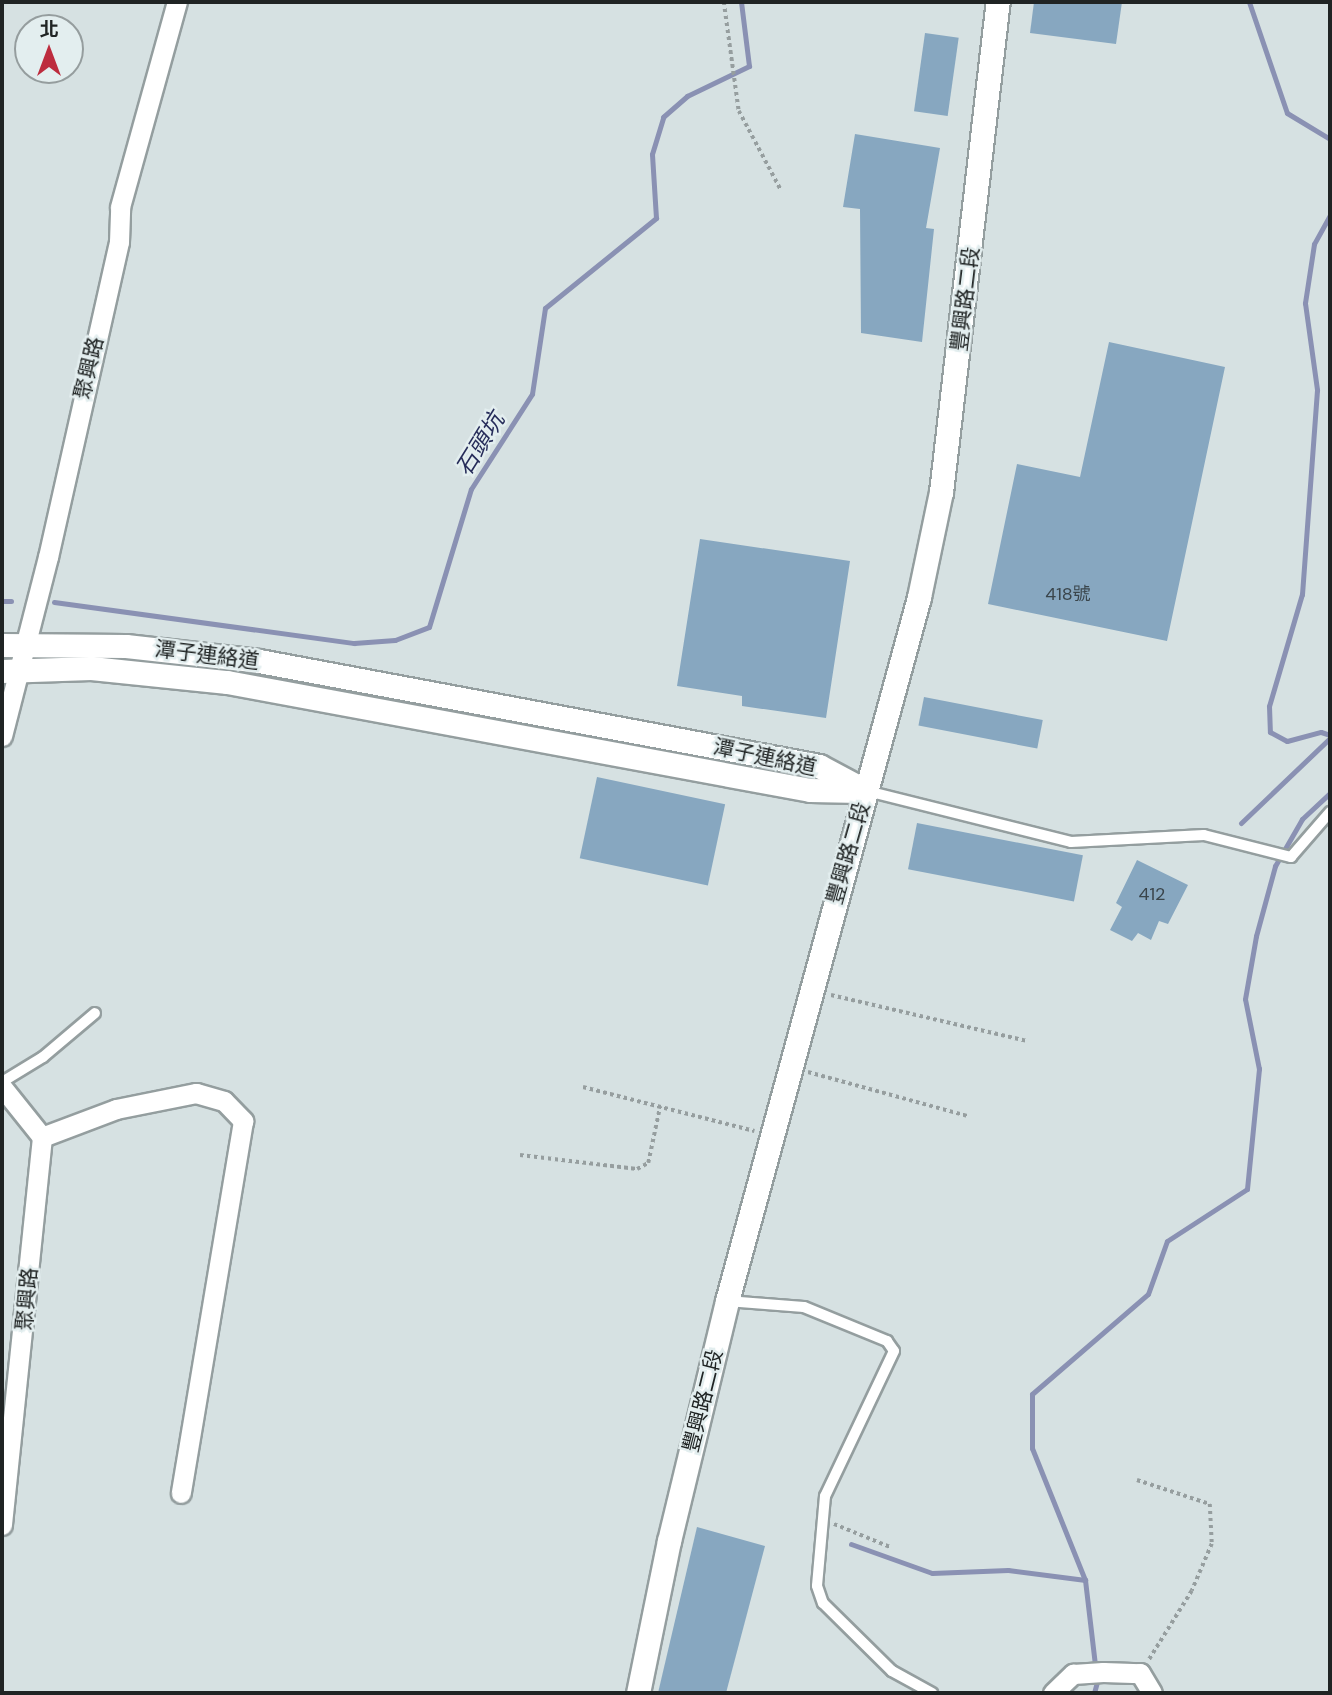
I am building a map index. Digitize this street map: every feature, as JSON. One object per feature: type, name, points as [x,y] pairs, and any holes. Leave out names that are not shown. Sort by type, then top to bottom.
[{"type":"street","name":"聚興路","points":[[2,736],[10,670],[26,644],[119,242],[120,207],[177,2]]},
{"type":"street","name":"豐興路二段","points":[[638,1693],[669,1541],[727,1301],[775,1136],[809,990],[919,597],[941,492],[998,2]]},
{"type":"street","name":"潭子連絡道","points":[[2,645],[138,647],[271,663],[819,766],[866,791]]},
{"type":"street","name":"潭子連絡道","points":[[10,670],[91,668],[228,682],[810,790],[866,791]]},
{"type":"street","points":[[2,1084],[42,1137],[116,1109],[196,1093],[224,1101],[243,1122],[181,1493]]},
{"type":"street","name":"聚興路","points":[[3,1513],[42,1137]]},
{"type":"street","points":[[1053,1693],[1073,1674],[1140,1673],[1152,1693]]},
{"type":"lane","points":[[866,791],[1071,842],[1204,835],[1291,857],[1330,812]]},
{"type":"lane","points":[[2,1084],[43,1057],[95,1013]]},
{"type":"lane","points":[[727,1301],[804,1307],[887,1340],[894,1351],[825,1496],[817,1586],[823,1603],[892,1671],[932,1693]]},
{"type":"path","points":[[724,2],[739,111],[781,190]]},
{"type":"path","points":[[809,990],[1027,1041]]},
{"type":"path","points":[[790,1067],[968,1116]]},
{"type":"path","points":[[583,1087],[775,1136]]},
{"type":"path","points":[[520,1156],[637,1169],[648,1163],[660,1106]]},
{"type":"path","points":[[1137,1480],[1210,1504],[1212,1545],[1192,1591],[1140,1673]]},
{"type":"path","points":[[824,1520],[890,1547]]},
{"type":"building","points":[[1034,2],[1122,2],[1116,44],[1030,33]]},
{"type":"building","points":[[925,33],[959,38],[948,116],[914,111]]},
{"type":"building","points":[[855,134],[940,148],[926,228],[934,229],[922,342],[861,333],[860,209],[843,207]]},
{"type":"building","points":[[1109,342],[1225,367],[1167,641],[988,604],[1017,464],[1080,477]]},
{"type":"building","points":[[700,539],[850,561],[826,718],[742,706],[742,696],[677,686]]},
{"type":"building","points":[[924,697],[1043,720],[1037,749],[918,725]]},
{"type":"building","points":[[597,777],[725,804],[708,885],[580,858]]},
{"type":"building","points":[[917,823],[1083,855],[1074,901],[908,869]]},
{"type":"building","points":[[1137,860],[1188,885],[1168,924],[1159,921],[1151,940],[1138,933],[1132,941],[1110,930],[1122,907],[1116,903]]},
{"type":"building","points":[[697,1527],[765,1546],[726,1693],[658,1693]]},
{"type":"waterway","name":"石頭坑","points":[[54,602],[354,643],[395,640],[429,627],[471,489],[532,394],[545,308],[656,218],[652,154],[663,117],[687,96],[749,66],[741,2]]},
{"type":"waterway","points":[[1249,2],[1287,113],[1330,139]]},
{"type":"waterway","points":[[1330,215],[1314,244],[1305,303],[1317,390],[1302,594],[1269,706],[1270,732],[1287,741],[1321,732],[1330,735]]},
{"type":"waterway","name":"石頭坑","points":[[2,601],[11,601]]},
{"type":"waterway","points":[[1241,823],[1330,738]]},
{"type":"waterway","points":[[1094,1693],[1097,1682],[1085,1580],[1032,1448],[1032,1394],[1148,1294],[1167,1241],[1247,1189],[1259,1069],[1245,999],[1256,936],[1275,866],[1302,819],[1330,793]]},
{"type":"waterway","points":[[851,1544],[932,1573],[1008,1570],[1085,1580]]}]
